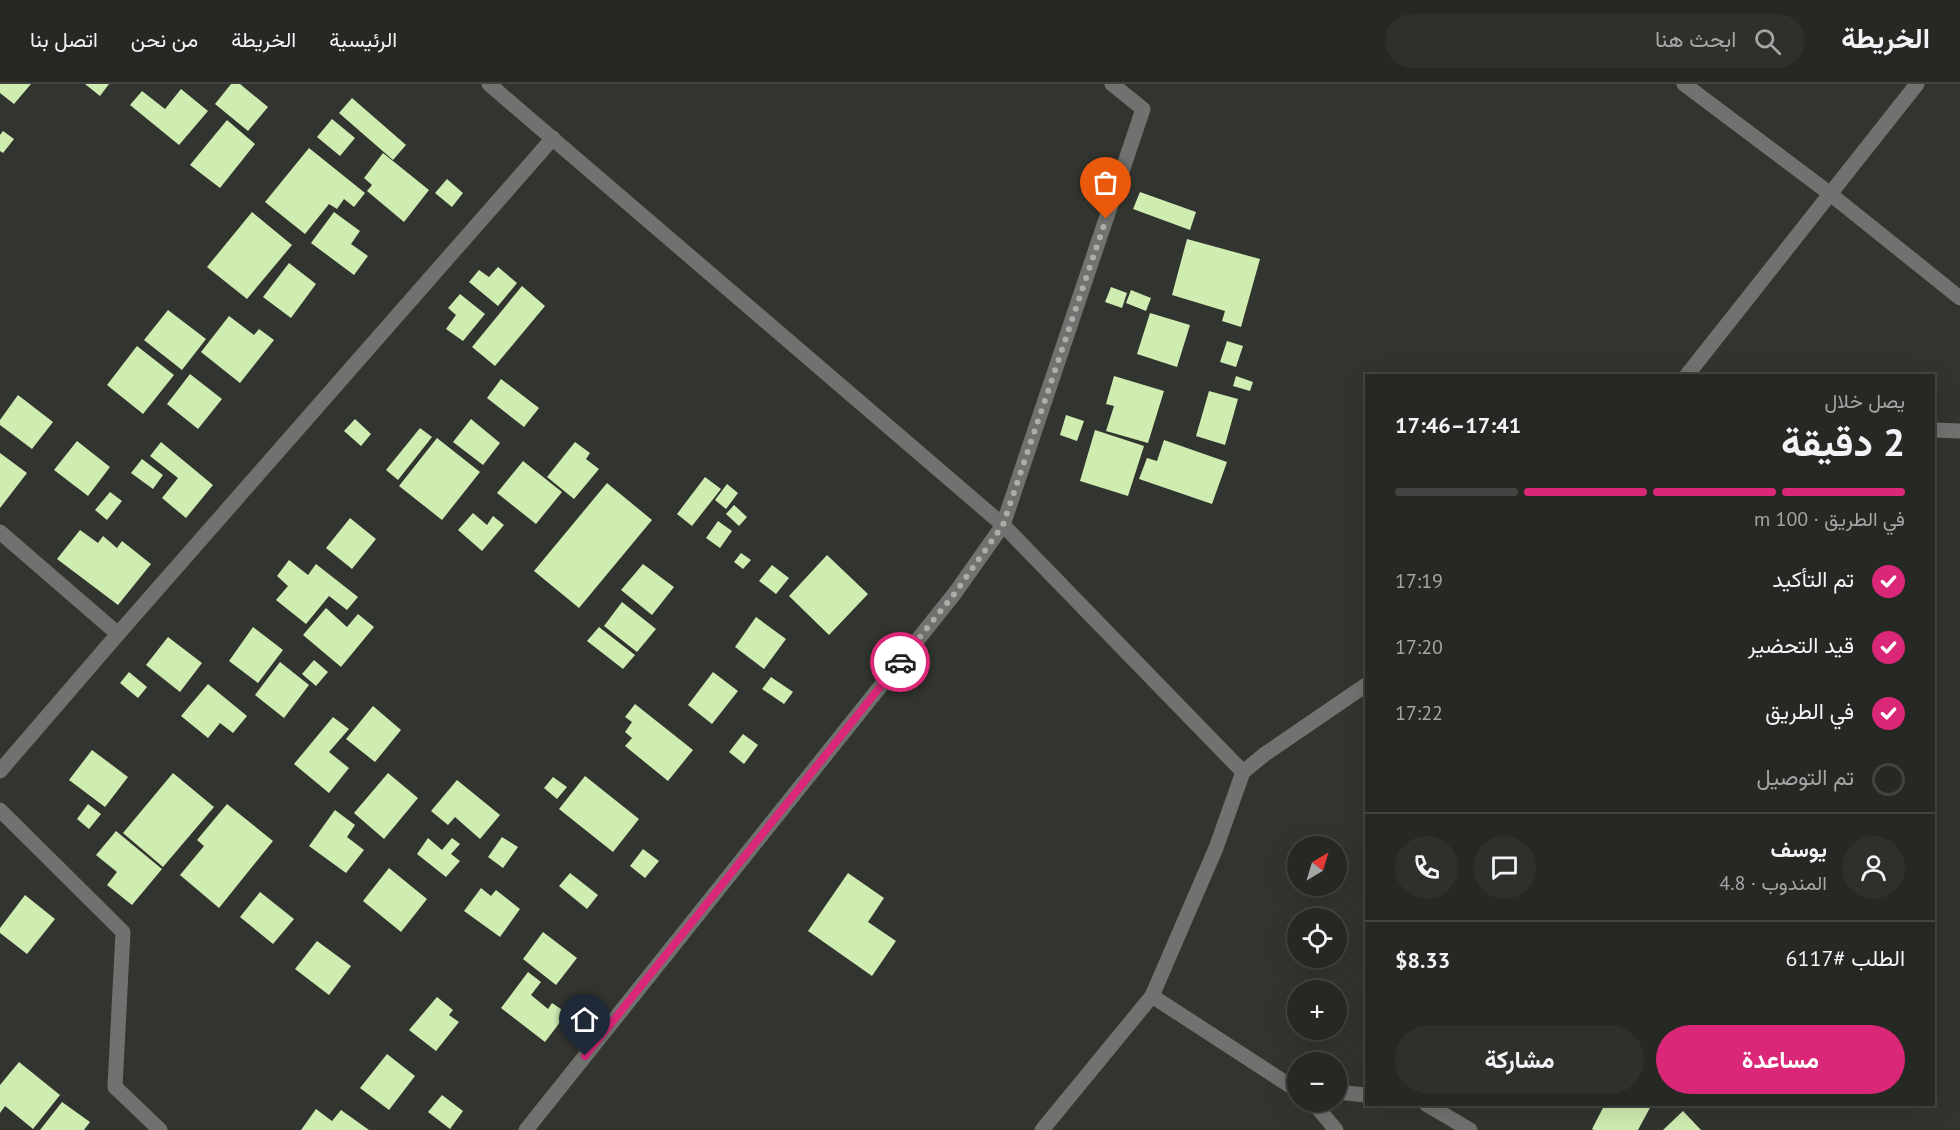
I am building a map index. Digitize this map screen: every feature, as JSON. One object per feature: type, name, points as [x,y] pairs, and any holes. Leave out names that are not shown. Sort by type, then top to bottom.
[{"type":"street","points":[[489,84],[1003,525],[1243,772]]},
{"type":"street","points":[[526,1130],[955,593],[1003,525],[1143,109],[1112,84]]},
{"type":"street","points":[[1684,84],[1829,193],[1960,298]]},
{"type":"street","points":[[1688,374],[1917,84]]},
{"type":"street","points":[[0,771],[552,138]]},
{"type":"street","points":[[1935,430],[1960,431]]},
{"type":"street","points":[[0,532],[118,634]]},
{"type":"street","points":[[1042,1130],[1152,996],[1216,848],[1243,772],[1265,754],[1365,686]]},
{"type":"street","points":[[0,810],[123,932],[114,1087],[160,1130]]},
{"type":"street","points":[[1152,996],[1287,1084]]},
{"type":"street","points":[[1347,1093],[1365,1095]]},
{"type":"street","points":[[1429,1106],[1470,1130]]},
{"type":"street","points":[[1321,1112],[1336,1130]]},
{"type":"building","points":[[0,84],[31,84],[14,104],[0,93]]},
{"type":"building","points":[[85,84],[109,84],[100,96]]},
{"type":"building","points":[[231,84],[240,84],[268,107],[248,131],[215,104]]},
{"type":"building","points":[[181,89],[208,111],[179,145],[130,105],[142,91],[165,109]]},
{"type":"building","points":[[352,98],[406,145],[393,160],[339,113]]},
{"type":"building","points":[[332,119],[355,138],[340,156],[317,137]]},
{"type":"building","points":[[227,120],[255,144],[220,188],[190,165]]},
{"type":"building","points":[[3,131],[14,139],[3,153],[0,151],[0,135]]},
{"type":"building","points":[[309,148],[365,193],[354,207],[344,199],[337,209],[329,204],[305,234],[265,202]]},
{"type":"building","points":[[383,153],[429,190],[404,222],[367,191],[372,185],[364,178]]},
{"type":"building","points":[[447,179],[463,193],[452,207],[435,193]]},
{"type":"building","points":[[1140,192],[1196,212],[1190,230],[1133,209]]},
{"type":"building","points":[[252,212],[292,245],[247,299],[207,267]]},
{"type":"building","points":[[334,212],[360,231],[351,244],[368,256],[354,275],[311,243]]},
{"type":"building","points":[[1187,239],[1260,259],[1241,327],[1222,321],[1225,311],[1172,295]]},
{"type":"building","points":[[289,263],[316,284],[291,318],[263,297]]},
{"type":"building","points":[[498,267],[517,283],[498,306],[469,282],[479,270],[489,277]]},
{"type":"building","points":[[522,286],[545,306],[495,366],[472,347]]},
{"type":"building","points":[[1111,287],[1127,293],[1122,308],[1105,302]]},
{"type":"building","points":[[1131,290],[1151,298],[1146,311],[1126,303]]},
{"type":"building","points":[[460,294],[485,314],[463,341],[446,329],[456,315],[448,308]]},
{"type":"building","points":[[168,310],[206,339],[182,370],[144,340]]},
{"type":"building","points":[[1150,313],[1190,325],[1177,367],[1137,354]]},
{"type":"building","points":[[229,316],[254,335],[259,329],[274,340],[240,383],[201,352]]},
{"type":"building","points":[[1227,341],[1243,346],[1236,367],[1220,362]]},
{"type":"building","points":[[137,346],[174,375],[143,414],[107,385]]},
{"type":"building","points":[[190,374],[222,399],[198,429],[167,404]]},
{"type":"building","points":[[1114,376],[1164,391],[1148,443],[1106,431],[1114,406],[1106,404]]},
{"type":"building","points":[[1236,376],[1253,382],[1250,391],[1233,386]]},
{"type":"building","points":[[501,379],[539,408],[524,427],[487,398]]},
{"type":"building","points":[[1209,391],[1238,399],[1225,445],[1196,436]]},
{"type":"building","points":[[18,395],[53,422],[32,449],[0,425],[0,420]]},
{"type":"building","points":[[1066,415],[1084,421],[1077,441],[1060,435]]},
{"type":"building","points":[[355,419],[371,434],[361,446],[344,431]]},
{"type":"building","points":[[471,419],[500,443],[483,465],[453,442]]},
{"type":"building","points":[[420,428],[432,437],[398,480],[386,470]]},
{"type":"building","points":[[1095,430],[1144,446],[1128,496],[1080,481]]},
{"type":"building","points":[[437,438],[480,472],[442,520],[399,486]]},
{"type":"building","points":[[1164,440],[1227,462],[1212,504],[1139,479],[1147,458],[1157,461]]},
{"type":"building","points":[[77,441],[110,467],[88,496],[54,470]]},
{"type":"building","points":[[161,442],[213,485],[186,518],[162,498],[178,478],[150,456]]},
{"type":"building","points":[[575,442],[590,453],[586,459],[599,469],[574,499],[547,477]]},
{"type":"building","points":[[0,453],[27,473],[0,508]]},
{"type":"building","points":[[142,459],[163,475],[153,489],[131,473]]},
{"type":"building","points":[[523,461],[562,492],[536,524],[497,493]]},
{"type":"building","points":[[705,477],[721,489],[692,526],[677,514]]},
{"type":"building","points":[[607,483],[652,520],[579,608],[534,571]]},
{"type":"building","points":[[727,484],[738,493],[726,509],[715,500]]},
{"type":"building","points":[[110,492],[122,501],[107,520],[95,510]]},
{"type":"building","points":[[734,505],[747,517],[739,526],[726,514]]},
{"type":"building","points":[[473,513],[487,525],[493,516],[504,525],[482,551],[458,530]]},
{"type":"building","points":[[350,518],[376,539],[352,569],[326,548]]},
{"type":"building","points":[[718,521],[732,531],[720,548],[706,538]]},
{"type":"building","points":[[80,530],[98,543],[103,536],[117,548],[122,541],[151,564],[118,605],[57,559]]},
{"type":"building","points":[[741,553],[751,560],[743,569],[734,562]]},
{"type":"building","points":[[827,555],[868,594],[829,635],[789,596]]},
{"type":"building","points":[[289,560],[308,575],[316,564],[358,597],[347,610],[329,596],[306,624],[276,600],[288,586],[277,576]]},
{"type":"building","points":[[643,564],[674,587],[652,615],[621,590]]},
{"type":"building","points":[[772,565],[789,578],[776,594],[759,581]]},
{"type":"building","points":[[622,602],[656,629],[637,652],[604,626]]},
{"type":"building","points":[[326,608],[347,627],[358,614],[374,627],[341,667],[303,635]]},
{"type":"building","points":[[756,617],[786,639],[764,669],[735,647]]},
{"type":"building","points":[[253,627],[283,650],[258,683],[229,661]]},
{"type":"building","points":[[599,627],[635,655],[623,669],[587,641]]},
{"type":"building","points":[[168,637],[202,663],[180,692],[146,665]]},
{"type":"building","points":[[314,660],[328,672],[316,686],[302,674]]},
{"type":"building","points":[[280,662],[309,685],[284,718],[255,695]]},
{"type":"building","points":[[129,672],[147,687],[138,698],[120,683]]},
{"type":"building","points":[[713,672],[738,691],[712,724],[688,705]]},
{"type":"building","points":[[771,677],[793,692],[784,704],[762,689]]},
{"type":"building","points":[[208,684],[247,716],[233,733],[220,723],[208,738],[181,716]]},
{"type":"building","points":[[635,704],[693,750],[668,781],[625,746],[632,738],[625,732],[632,722],[625,717]]},
{"type":"building","points":[[373,706],[401,730],[375,762],[346,739]]},
{"type":"building","points":[[333,717],[349,729],[329,752],[349,768],[329,793],[294,764]]},
{"type":"building","points":[[743,734],[758,745],[744,764],[729,752]]},
{"type":"building","points":[[92,750],[128,777],[105,807],[69,780]]},
{"type":"building","points":[[173,773],[214,807],[163,867],[123,833]]},
{"type":"building","points":[[388,773],[418,798],[384,839],[354,813]]},
{"type":"building","points":[[585,776],[639,819],[613,852],[559,809]]},
{"type":"building","points":[[553,777],[567,787],[557,799],[544,788]]},
{"type":"building","points":[[457,780],[500,815],[480,839],[455,817],[448,825],[431,811]]},
{"type":"building","points":[[88,804],[101,814],[89,829],[77,819]]},
{"type":"building","points":[[227,804],[273,841],[219,908],[180,875],[204,846],[197,840]]},
{"type":"building","points":[[335,810],[355,825],[347,837],[364,850],[346,873],[309,846]]},
{"type":"building","points":[[116,831],[162,869],[132,905],[107,885],[117,872],[96,855]]},
{"type":"building","points":[[502,837],[518,847],[503,868],[488,857]]},
{"type":"building","points":[[428,838],[442,850],[452,838],[460,844],[451,854],[460,861],[446,877],[417,854]]},
{"type":"building","points":[[643,849],[659,861],[645,878],[630,866]]},
{"type":"building","points":[[389,868],[427,899],[401,932],[363,901]]},
{"type":"building","points":[[570,873],[598,895],[587,909],[559,886]]},
{"type":"building","points":[[848,873],[884,898],[868,922],[896,941],[872,976],[808,931]]},
{"type":"building","points":[[481,888],[491,896],[496,890],[520,909],[500,937],[464,911]]},
{"type":"building","points":[[260,892],[294,919],[273,944],[240,917]]},
{"type":"building","points":[[25,895],[55,919],[27,954],[0,933],[0,928]]},
{"type":"building","points":[[543,932],[577,958],[556,985],[523,959]]},
{"type":"building","points":[[317,941],[351,966],[329,995],[295,969]]},
{"type":"building","points":[[528,972],[541,982],[531,995],[548,1009],[552,1003],[567,1013],[545,1042],[501,1008]]},
{"type":"building","points":[[437,997],[453,1010],[449,1015],[459,1022],[436,1051],[409,1030]]},
{"type":"building","points":[[387,1054],[415,1076],[389,1110],[360,1088]]},
{"type":"building","points":[[19,1062],[60,1095],[33,1129],[5,1106],[0,1113],[0,1085]]},
{"type":"building","points":[[442,1095],[463,1111],[450,1129],[428,1112]]},
{"type":"building","points":[[62,1102],[90,1122],[84,1130],[40,1130]]},
{"type":"building","points":[[1604,1106],[1651,1106],[1638,1130],[1592,1129]]},
{"type":"building","points":[[316,1109],[332,1121],[341,1110],[369,1130],[301,1130]]},
{"type":"building","points":[[1683,1111],[1701,1130],[1663,1130]]},
{"type":"way so far","points":[[900,662],[955,593],[1003,525],[1106,219]]},
{"type":"route","points":[[585,1056],[900,662]]}]
